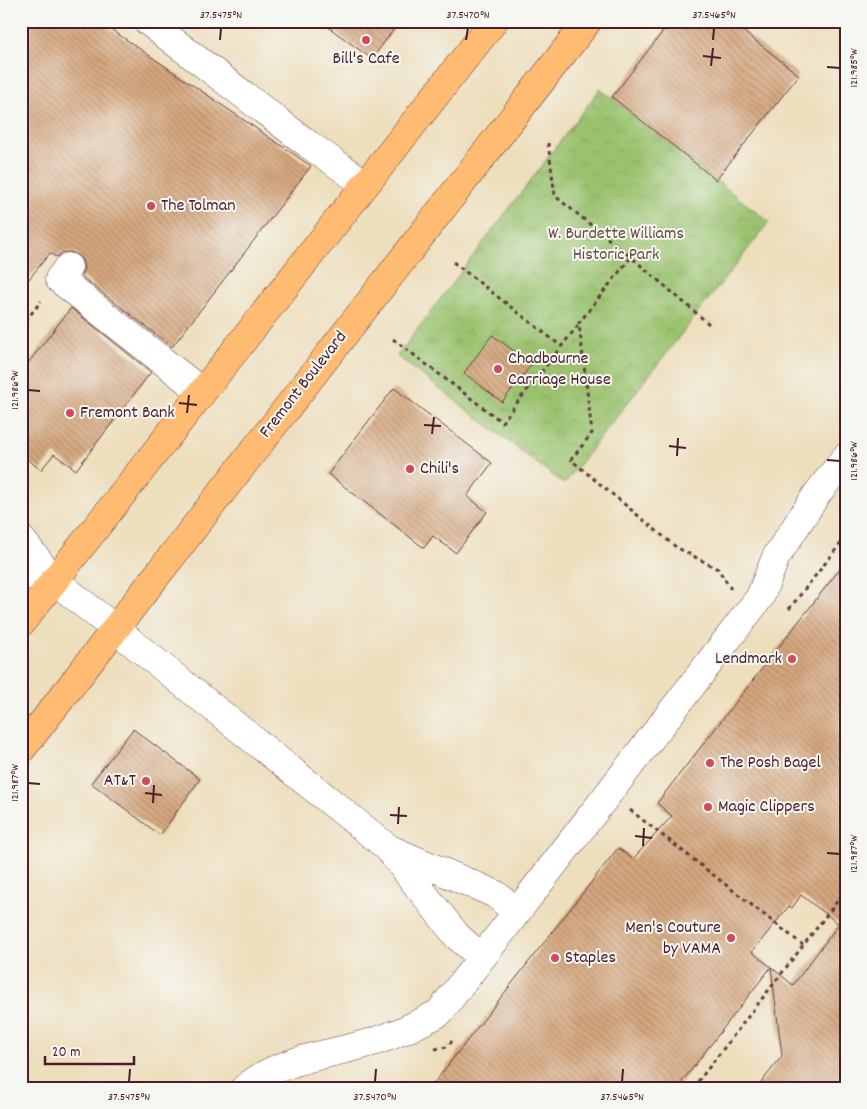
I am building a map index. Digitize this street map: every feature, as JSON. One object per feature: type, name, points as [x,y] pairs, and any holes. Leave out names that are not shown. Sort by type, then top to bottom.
[{"type":"main road","points":[[21,623],[364,184],[494,21]]},
{"type":"main road","name":"Fremont Boulevard","points":[[21,750],[588,21]]},
{"type":"street","points":[[164,26],[277,131],[314,149],[364,184]]},
{"type":"street","points":[[68,267],[59,279],[202,392]]},
{"type":"street","points":[[245,1088],[256,1078],[279,1068],[390,1037],[439,1013],[760,597],[776,557],[817,494],[846,457]]},
{"type":"street","points":[[21,539],[54,580],[388,848],[457,936],[481,957]]},
{"type":"street","points":[[21,573],[54,580]]},
{"type":"street","points":[[388,848],[495,894],[516,911]]},
{"type":"path","points":[[829,21],[846,35]]},
{"type":"path","points":[[548,143],[555,196],[631,257],[709,324]]},
{"type":"path","points":[[393,339],[502,422],[631,257]]},
{"type":"path","points":[[453,262],[561,346]]},
{"type":"path","points":[[579,324],[592,434],[571,460],[670,542],[718,569],[732,590],[760,597],[788,609],[846,537]]},
{"type":"path","points":[[608,792],[803,945]]},
{"type":"path","points":[[693,1088],[846,890]]},
{"type":"green space","name":"W. Burdette Williams Historic Park","points":[[600,89],[769,222],[564,484],[397,356]]},
{"type":"building","name":"The Tolman","points":[[21,21],[99,21],[311,166],[172,347],[81,276],[84,268],[82,260],[78,255],[62,252],[56,257],[50,253],[21,289]]},
{"type":"building","name":"Bill's Cafe","points":[[320,21],[400,21],[372,59]]},
{"type":"building","points":[[671,21],[730,21],[799,75],[716,180],[612,97]]},
{"type":"building","name":"Fremont Bank","points":[[71,308],[151,372],[76,470],[54,454],[41,470],[21,454],[21,372]]},
{"type":"building","name":"Chadbourne Carriage House","points":[[492,335],[532,364],[502,402],[464,373]]},
{"type":"building","name":"Chili's","points":[[394,388],[492,463],[467,496],[487,512],[456,553],[433,536],[424,548],[328,474]]},
{"type":"building","points":[[846,561],[846,1088],[757,1088],[782,1056],[771,967],[677,1088],[430,1088],[618,848],[633,859],[672,816],[657,803]],"holes":[[[801,895],[839,924],[793,985],[752,952],[789,906],[792,908]]]},
{"type":"building","name":"AT&T","points":[[133,729],[200,779],[160,835],[91,783]]},
{"type":"place","name":"Bill's Cafe","points":[[366,40]]},
{"type":"place","name":"The Tolman","points":[[151,206]]},
{"type":"place","name":"Chadbourne Carriage House","points":[[498,369]]},
{"type":"place","name":"Fremont Bank","points":[[70,413]]},
{"type":"place","name":"Chili's","points":[[410,469]]},
{"type":"place","name":"Lendmark","points":[[792,659]]},
{"type":"place","name":"The Posh Bagel","points":[[710,763]]},
{"type":"place","name":"AT&T","points":[[146,781]]},
{"type":"place","name":"Magic Clippers","points":[[708,807]]},
{"type":"place","name":"Men's Couture by VAMA","points":[[731,938]]},
{"type":"place","name":"Staples","points":[[555,958]]}]
